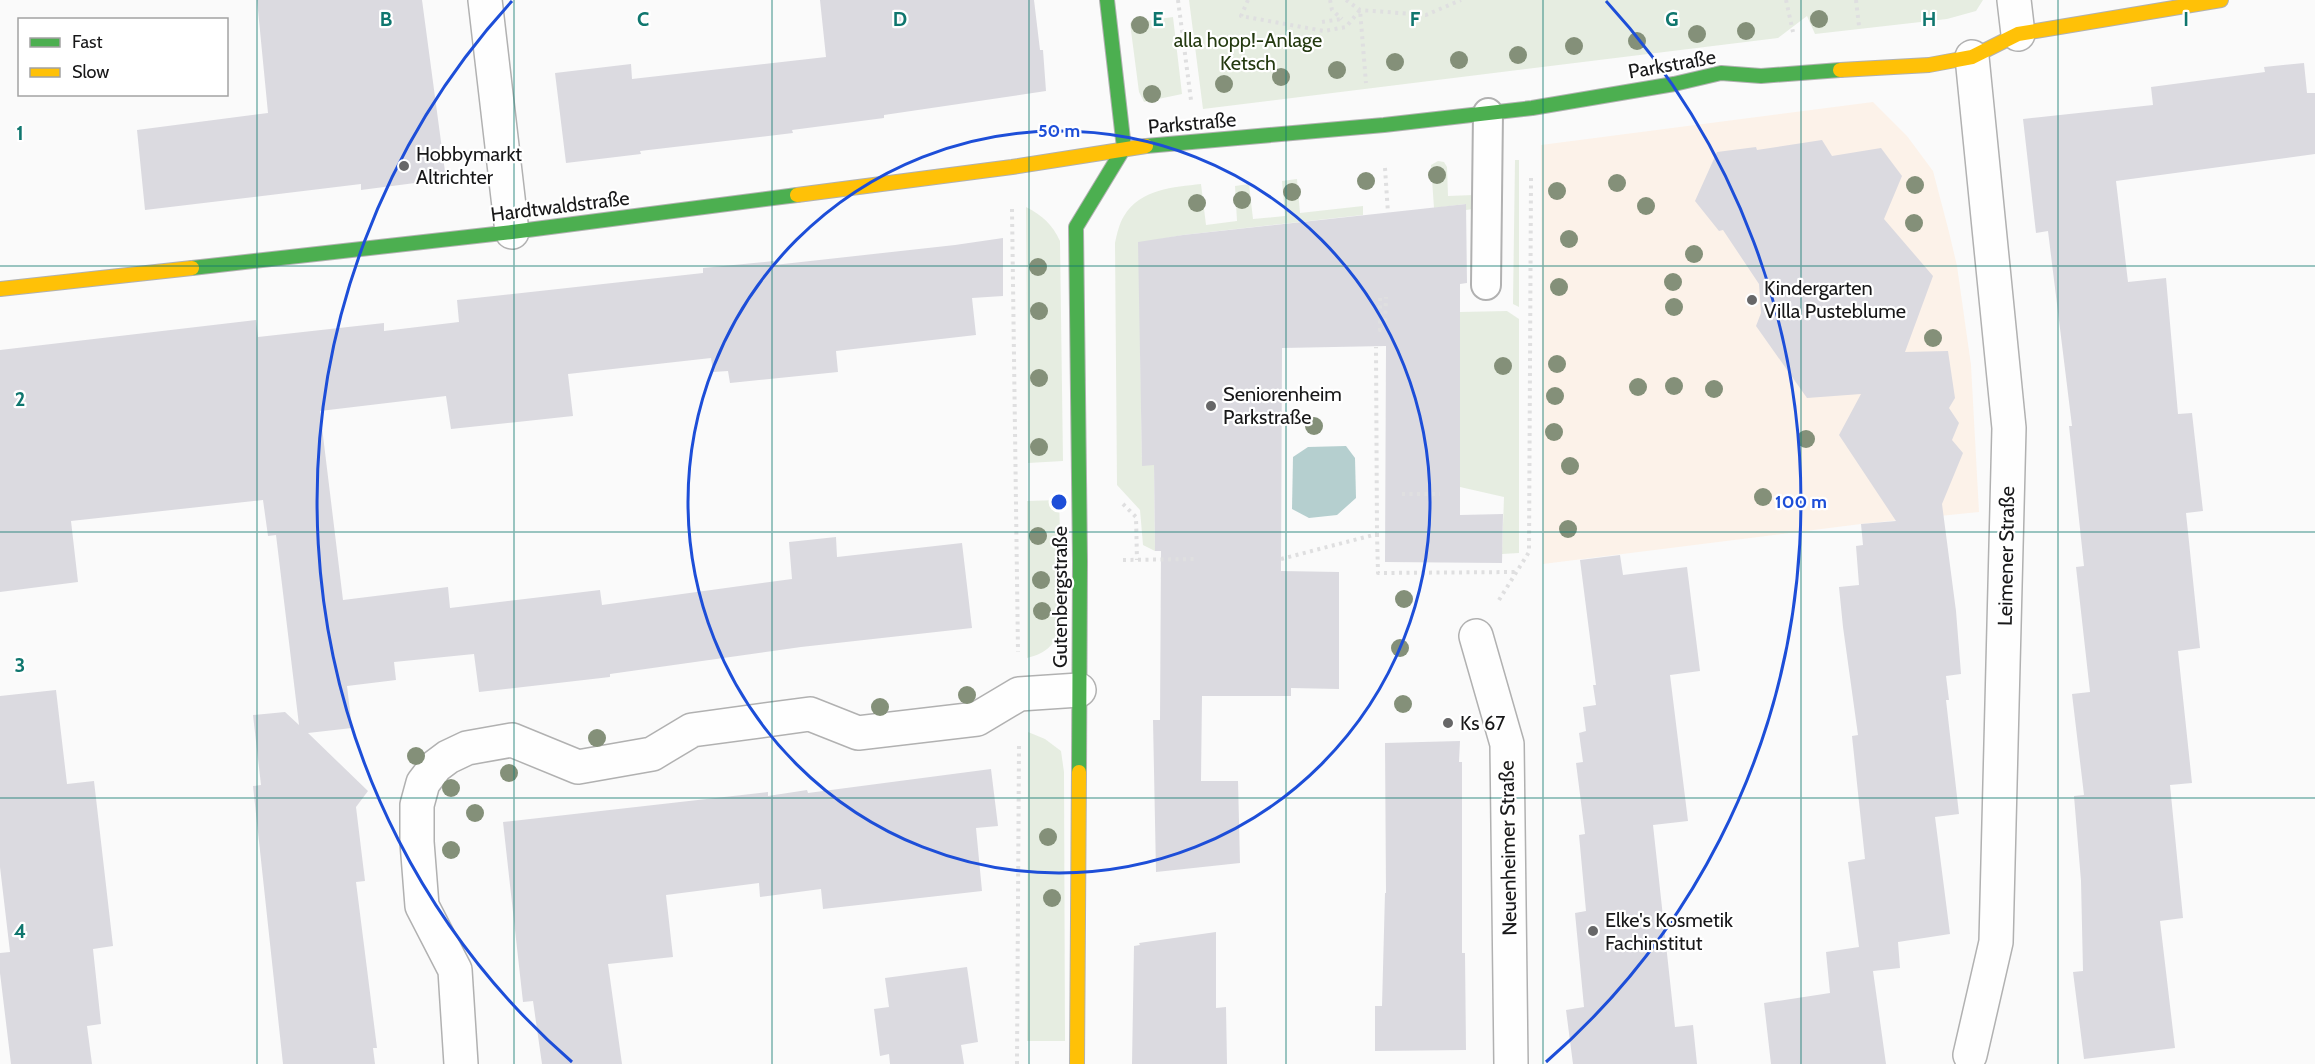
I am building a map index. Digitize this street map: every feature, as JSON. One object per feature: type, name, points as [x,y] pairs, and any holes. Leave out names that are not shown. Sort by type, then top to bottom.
[{"type":"street","points":[[485,0],[512,232]]},
{"type":"street","points":[[1107,0],[1124,148]]},
{"type":"street","points":[[2014,0],[2018,34]]},
{"type":"street","name":"Parkstraße","points":[[1124,148],[1370,126],[1532,108],[1674,84],[1721,73],[1761,76],[1929,65],[1972,57],[2018,34],[2221,0]]},
{"type":"street","name":"Leimener Straße","points":[[1970,1055],[1996,942],[2009,428],[1972,57]]},
{"type":"street","name":"Hardtwaldstraße","points":[[0,289],[512,232],[1012,167],[1124,148]]},
{"type":"street","name":"Gutenbergstraße","points":[[1077,1064],[1080,561],[1076,227],[1124,148]]},
{"type":"street","name":"Neuenheimer Straße","points":[[1476,636],[1507,744],[1511,1064]]},
{"type":"street","points":[[461,1064],[455,970],[422,906],[417,842],[417,805],[423,783],[436,766],[448,757],[467,748],[512,740],[578,767],[652,754],[692,730],[810,714],[858,733],[977,719],[1019,694],[1079,690]]},
{"type":"lane","points":[[1486,285],[1488,113]]},
{"type":"path","points":[[1178,0],[1196,143]]},
{"type":"path","points":[[1248,0],[1242,16],[1324,31],[1346,27],[1360,10]]},
{"type":"path","points":[[1330,0],[1332,10],[1342,19],[1322,22],[1332,29]]},
{"type":"path","points":[[1346,0],[1360,10],[1426,15],[1461,0]]},
{"type":"path","points":[[1360,10],[1370,126]]},
{"type":"path","points":[[1476,636],[1529,552],[1532,108]]},
{"type":"path","points":[[1012,167],[1019,694],[1017,1064]]},
{"type":"path","points":[[1380,298],[1380,330],[1385,329],[1386,297]]},
{"type":"path","points":[[1376,346],[1378,573],[1516,572]]},
{"type":"path","points":[[1402,494],[1440,494]]},
{"type":"path","points":[[1116,498],[1136,517],[1137,560]]},
{"type":"path","points":[[1281,559],[1377,534]]},
{"type":"path","points":[[1128,560],[1197,559]]},
{"type":"shaded area","name":"Kindergarten Villa Pusteblume","points":[[1873,102],[1907,136],[1933,171],[1949,232],[1957,266],[1971,365],[1979,512],[1861,524],[1543,564],[1541,145]]},
{"type":"green space","name":"alla hopp!-Anlage Ketsch","points":[[1189,0],[1983,0],[1976,11],[1947,19],[1815,34],[1807,16],[1778,38],[1203,109]]},
{"type":"green space","points":[[1173,17],[1182,94],[1144,102],[1139,92],[1130,23]]},
{"type":"green space","points":[[1477,150],[1478,202],[1473,209],[1466,210],[1465,204],[1434,208],[1431,165],[1438,161],[1444,162],[1447,167],[1448,196],[1474,195],[1473,155]]},
{"type":"green space","points":[[1515,160],[1519,160],[1519,307],[1513,304]]},
{"type":"green space","points":[[1297,179],[1300,213],[1363,206],[1363,215],[1183,235],[1139,243],[1142,465],[1154,465],[1155,551],[1143,545],[1140,510],[1117,485],[1115,243],[1119,226],[1131,207],[1148,195],[1169,188],[1201,184],[1206,225],[1237,221],[1235,186],[1249,184],[1253,219],[1285,216],[1282,181]]},
{"type":"green space","points":[[1026,207],[1046,221],[1060,241],[1063,461],[1028,463]]},
{"type":"green space","points":[[1507,311],[1519,319],[1519,553],[1502,554],[1504,497],[1460,487],[1460,312]]},
{"type":"green space","points":[[1059,500],[1063,628],[1048,648],[1040,654],[1027,658],[1027,501]]},
{"type":"green space","points":[[1028,732],[1045,739],[1061,751],[1064,772],[1065,1041],[1027,1041]]},
{"type":"water","points":[[1346,446],[1355,458],[1356,498],[1337,515],[1309,518],[1292,509],[1293,457],[1308,447]]},
{"type":"building","points":[[257,0],[422,0],[446,179],[361,190],[361,184],[145,210],[137,130],[268,113]]},
{"type":"building","points":[[820,0],[1034,0],[1040,50],[1043,50],[1046,91],[884,115],[884,118],[792,130],[793,133],[640,151],[641,154],[566,163],[555,73],[631,64],[632,79],[826,57]]},
{"type":"building","points":[[2304,63],[2307,93],[2315,93],[2315,154],[2116,181],[2128,282],[2166,278],[2178,414],[2192,413],[2203,511],[2186,513],[2200,648],[2178,651],[2192,783],[2170,785],[2183,918],[2160,921],[2175,1048],[2084,1059],[2073,972],[2083,971],[2081,881],[2074,796],[2084,795],[2072,694],[2090,692],[2076,567],[2084,566],[2069,426],[2072,426],[2048,231],[2036,233],[2023,119],[2153,105],[2151,87],[2265,72],[2264,67]]},
{"type":"building","points":[[1822,140],[1832,156],[1881,148],[1902,176],[1884,219],[1933,276],[1905,352],[1948,351],[1955,398],[1949,408],[1959,423],[1952,440],[1963,453],[1942,504],[1956,611],[1961,674],[1946,676],[1949,700],[1946,700],[1959,814],[1935,817],[1950,934],[1898,942],[1900,968],[1873,971],[1886,1064],[1771,1064],[1764,1003],[1830,993],[1826,952],[1859,947],[1848,862],[1865,859],[1852,736],[1858,735],[1839,587],[1859,585],[1856,546],[1863,545],[1861,524],[1896,521],[1839,435],[1861,394],[1807,398],[1756,326],[1761,313],[1759,284],[1723,230],[1719,231],[1695,201],[1717,152],[1756,147],[1757,150]]},
{"type":"building","name":"Seniorenheim Parkstraße","points":[[1466,204],[1467,283],[1460,284],[1460,515],[1503,514],[1502,563],[1385,562],[1386,346],[1282,348],[1281,571],[1339,572],[1339,689],[1291,688],[1291,696],[1202,696],[1201,781],[1238,781],[1240,863],[1156,872],[1153,720],[1160,720],[1161,551],[1155,551],[1154,465],[1142,466],[1138,242]]},
{"type":"building","points":[[1003,238],[1003,296],[972,298],[976,335],[836,351],[838,372],[730,383],[728,371],[713,372],[711,358],[568,374],[573,416],[451,429],[446,396],[320,411],[343,600],[448,587],[450,608],[600,590],[602,605],[792,579],[789,542],[836,537],[837,557],[962,543],[972,628],[801,647],[610,674],[610,677],[479,692],[474,654],[394,662],[396,680],[347,686],[352,728],[308,733],[368,791],[356,807],[365,881],[356,882],[377,1048],[373,1048],[375,1064],[283,1064],[253,786],[261,785],[253,715],[285,712],[299,725],[276,535],[268,536],[263,500],[71,521],[78,582],[0,592],[0,350],[256,320],[258,337],[384,323],[384,331],[459,322],[457,300],[703,273],[703,268],[774,261],[774,265]]},
{"type":"building","points":[[1620,555],[1623,575],[1687,567],[1700,671],[1670,675],[1688,821],[1653,825],[1675,1027],[1693,1025],[1697,1064],[1573,1064],[1566,1010],[1584,1007],[1575,913],[1586,911],[1579,835],[1585,834],[1576,763],[1583,762],[1579,733],[1586,731],[1583,707],[1596,705],[1593,685],[1596,685],[1580,560]]},
{"type":"building","points":[[56,690],[67,784],[94,781],[113,946],[93,949],[101,1024],[87,1026],[92,1064],[11,1064],[0,973],[0,953],[10,952],[0,867],[0,696]]},
{"type":"building","points":[[1460,741],[1459,762],[1462,762],[1462,953],[1465,953],[1466,1050],[1375,1051],[1375,1006],[1382,1006],[1386,893],[1385,743]]},
{"type":"building","points":[[991,769],[998,826],[976,828],[982,891],[823,909],[821,889],[760,897],[759,883],[666,895],[673,957],[608,964],[622,1064],[542,1064],[533,1001],[523,1002],[503,822],[768,792],[768,796],[807,790],[808,793]]},
{"type":"building","points":[[1216,932],[1216,1008],[1226,1007],[1227,1064],[1132,1064],[1134,946],[1140,945],[1139,943]]},
{"type":"building","points":[[967,967],[978,1042],[961,1045],[964,1064],[890,1064],[889,1054],[880,1056],[874,1009],[889,1007],[885,978]]},
{"type":"traffic: fast","points":[[1079,772],[1080,561],[1076,227],[1124,148],[1107,0]]},
{"type":"traffic: fast","points":[[1146,146],[1384,125],[1532,108],[1674,84],[1721,73],[1761,76],[1840,70]]},
{"type":"traffic: fast","points":[[192,268],[512,232],[797,195]]},
{"type":"traffic: slow","points":[[1840,70],[1929,65],[1972,57],[2018,34],[2221,0]]},
{"type":"traffic: slow","points":[[797,195],[1012,167],[1146,146]]},
{"type":"traffic: slow","points":[[0,289],[192,268]]},
{"type":"traffic: slow","points":[[1077,1064],[1079,772]]},
{"type":"place","name":"Hobbymarkt Altrichter","points":[[404,166]]},
{"type":"place","name":"Kindergarten Villa Pusteblume","points":[[1752,300]]},
{"type":"place","name":"Seniorenheim Parkstraße","points":[[1211,406]]},
{"type":"place","name":"Ks 67","points":[[1448,723]]},
{"type":"place","name":"Elke's Kosmetik Fachinstitut","points":[[1593,931]]}]
